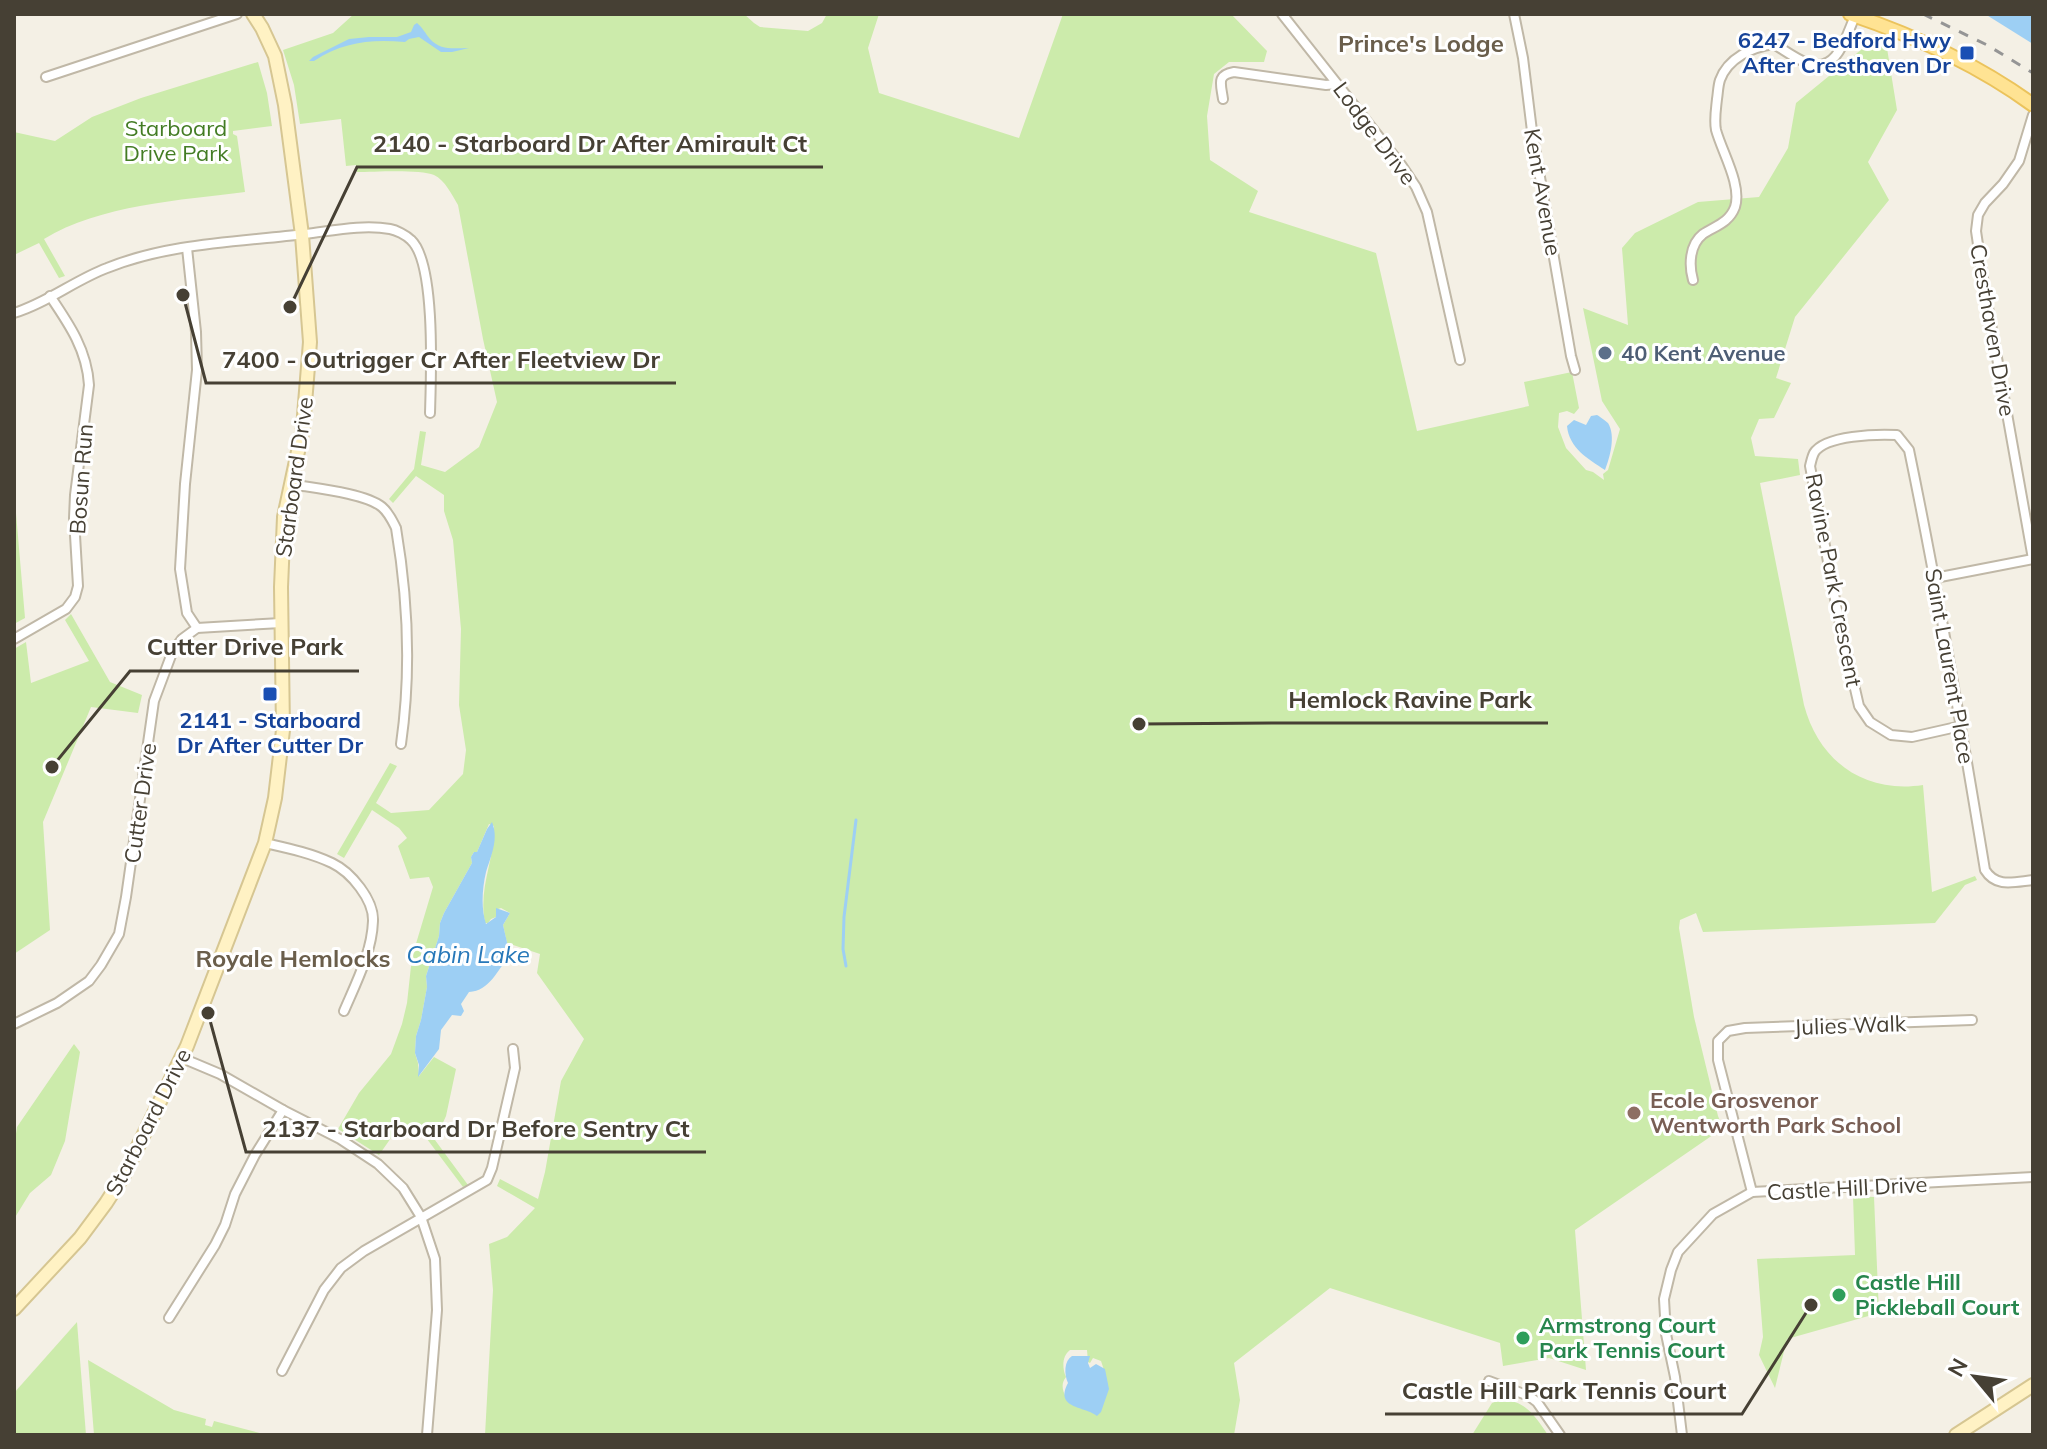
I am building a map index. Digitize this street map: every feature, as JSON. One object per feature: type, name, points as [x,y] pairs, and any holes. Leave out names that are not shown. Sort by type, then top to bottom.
[{"type":"main road","points":[[1852,15],[1956,56],[2033,105]]},
{"type":"street","points":[[46,77],[237,14]]},
{"type":"street","name":"Starboard Drive","points":[[14,1309],[80,1238],[124,1175],[182,1058],[265,843],[275,798],[283,730],[281,587],[284,517],[303,428],[310,342],[302,235],[286,113],[275,56],[253,14]]},
{"type":"street","name":"Lodge Drive","points":[[1282,14],[1416,187],[1427,212],[1460,360]]},
{"type":"street","name":"Kent Avenue","points":[[1514,14],[1575,370]]},
{"type":"street","points":[[1693,280],[1690,262],[1698,239],[1721,225],[1732,214],[1736,204],[1735,184],[1715,125],[1719,82],[1723,74],[1747,50],[1774,44],[1807,63],[1828,63],[1838,55],[1852,15]]},
{"type":"street","points":[[1223,99],[1222,77],[1234,72],[1337,84]]},
{"type":"street","name":"Cresthaven Drive","points":[[2033,115],[2019,161],[1985,203],[1978,215],[1976,231],[2033,559]]},
{"type":"street","points":[[14,313],[28,309],[106,268],[141,257],[187,248],[302,235],[367,228],[392,229],[410,238],[418,248],[423,263],[432,336],[430,413]]},
{"type":"street","points":[[187,248],[197,370],[180,569],[187,613],[197,628],[281,623]]},
{"type":"street","name":"Bosun Run","points":[[14,639],[66,609],[75,597],[78,586],[75,507],[88,374],[81,347],[50,296]]},
{"type":"street","name":"Saint Laurent Place","points":[[1875,433],[1897,435],[1909,450],[1935,578],[1985,870],[1990,879],[2003,884],[2033,880]]},
{"type":"street","name":"Ravine Park Crescent","points":[[1875,433],[1825,443],[1815,452],[1810,466],[1859,706],[1870,722],[1891,735],[1912,737],[1961,726]]},
{"type":"street","points":[[290,484],[375,502],[384,508],[396,528],[406,641],[401,744]]},
{"type":"street","points":[[1935,578],[2033,559]]},
{"type":"street","name":"Cutter Drive","points":[[14,1024],[57,1003],[89,981],[119,934],[154,701],[172,653],[182,639],[197,628]]},
{"type":"street","points":[[265,843],[335,864],[370,901],[373,918],[371,938],[344,1011]]},
{"type":"street","name":"Julies Walk","points":[[1752,1192],[1718,1060],[1718,1041],[1728,1031],[1972,1020]]},
{"type":"street","points":[[282,1371],[331,1279],[351,1259],[487,1180],[515,1068],[513,1049]]},
{"type":"street","points":[[182,1058],[220,1074],[340,1139],[378,1164],[403,1188],[421,1217],[435,1259],[437,1310],[427,1435]]},
{"type":"street","points":[[169,1318],[215,1245],[248,1168],[283,1110]]},
{"type":"street","name":"Castle Hill Drive","points":[[1682,1435],[1666,1334],[1664,1299],[1678,1252],[1713,1214],[1752,1192],[2033,1177]]},
{"type":"street","points":[[1489,1381],[1537,1402],[1560,1435]]},
{"type":"street","points":[[1956,1435],[2033,1385]]},
{"type":"green space","points":[[354,14],[744,14],[760,27],[808,31],[822,23],[827,14],[879,14],[868,48],[879,93],[1019,138],[1063,14],[1231,14],[1267,51],[1264,62],[1229,62],[1214,74],[1207,116],[1210,160],[1258,191],[1249,212],[1376,253],[1417,431],[1529,406],[1524,382],[1572,372],[1579,408],[1574,414],[1567,411],[1559,413],[1558,427],[1566,448],[1586,470],[1604,480],[1603,474],[1608,470],[1620,429],[1602,401],[1583,308],[1628,325],[1622,248],[1635,233],[1698,202],[1759,197],[1788,148],[1796,103],[1862,49],[1868,35],[1886,42],[1897,110],[1868,162],[1889,200],[1795,317],[1776,378],[1791,383],[1774,418],[1759,419],[1751,438],[1755,456],[1798,459],[1800,475],[1760,483],[1804,705],[1811,725],[1833,757],[1863,778],[1882,784],[1923,785],[1932,892],[1975,876],[1977,880],[1965,885],[1935,923],[1703,932],[1696,913],[1680,920],[1694,1017],[1723,1128],[1575,1230],[1586,1370],[1549,1358],[1503,1366],[1500,1343],[1330,1288],[1234,1363],[1240,1400],[1234,1435],[485,1435],[493,1290],[489,1244],[507,1237],[535,1208],[497,1186],[500,1179],[538,1199],[561,1081],[584,1039],[537,973],[540,954],[507,943],[503,925],[510,913],[498,909],[496,917],[485,923],[484,897],[494,838],[494,826],[489,824],[440,923],[426,976],[427,987],[415,1053],[419,1076],[434,1057],[456,1069],[446,1116],[435,1140],[468,1185],[463,1187],[427,1139],[398,1128],[379,1155],[338,1129],[359,1093],[391,1054],[402,1024],[412,957],[433,887],[429,877],[410,879],[398,846],[407,838],[399,828],[372,810],[344,858],[337,854],[390,763],[397,766],[376,803],[391,813],[429,810],[463,774],[466,750],[459,705],[461,629],[453,540],[444,511],[444,495],[416,476],[393,503],[389,499],[414,469],[420,431],[426,432],[421,465],[445,472],[479,447],[497,402],[458,205],[448,188],[438,177],[427,173],[357,172],[356,165],[346,166],[341,119],[300,124],[294,85],[283,50],[333,33]],"holes":[[[1070,1350],[1087,1350],[1088,1362],[1093,1358],[1101,1361],[1106,1376],[1066,1397],[1063,1387],[1065,1355]]]},
{"type":"green space","name":"Starboard Drive Park","points":[[258,62],[272,126],[233,131],[237,136],[245,192],[115,211],[66,228],[44,239],[65,276],[59,278],[39,243],[14,255],[14,132],[55,141],[92,117],[141,98]]},
{"type":"green space","points":[[14,490],[25,618],[14,624]]},
{"type":"green space","points":[[71,614],[110,682],[142,695],[138,713],[91,707],[43,822],[50,930],[14,954],[14,649],[26,642],[31,683],[89,661],[65,620]]},
{"type":"green space","points":[[74,1044],[80,1052],[65,1141],[51,1175],[30,1193],[14,1219],[17,1127]]},
{"type":"green space","points":[[1853,1196],[1874,1197],[1879,1313],[1787,1339],[1775,1388],[1759,1355],[1763,1337],[1757,1259],[1855,1255]]},
{"type":"green space","points":[[77,1322],[86,1435],[14,1435],[14,1393]]},
{"type":"green space","points":[[88,1360],[174,1410],[206,1419],[205,1425],[212,1427],[214,1421],[267,1435],[94,1435]]},
{"type":"green space","points":[[1500,1400],[1523,1406],[1534,1415],[1548,1435],[1472,1435],[1492,1403]]},
{"type":"water","points":[[1985,14],[2033,14],[2033,44]]},
{"type":"water","points":[[417,23],[439,45],[469,48],[441,52],[419,37],[405,42],[357,43],[309,61],[349,39],[397,37],[411,32]]},
{"type":"water","points":[[1597,415],[1608,423],[1612,434],[1605,470],[1575,447],[1567,426],[1574,420],[1586,425],[1591,416]]},
{"type":"water","name":"Cabin Lake","points":[[492,822],[494,841],[485,878],[483,912],[486,924],[496,917],[496,908],[510,913],[503,925],[510,955],[488,984],[469,992],[461,1004],[464,1011],[461,1016],[452,1015],[441,1030],[439,1049],[418,1077],[416,1036],[427,987],[426,976],[440,923],[472,863],[471,857],[477,852]]},
{"type":"water","points":[[1072,1356],[1090,1356],[1090,1368],[1096,1364],[1105,1369],[1109,1389],[1097,1416],[1073,1406],[1065,1398],[1067,1361]]},
{"type":"waterway","points":[[846,966],[844,917],[856,820]]},
{"type":"railway","points":[[1923,14],[1987,45],[2033,73]]},
{"type":"place","name":"6247 - Bedford Hwy After Cresthaven Dr","points":[[1967,53]]},
{"type":"place","name":"7400 - Outrigger Cr After Fleetview Dr","points":[[183,295]]},
{"type":"place","name":"2140 - Starboard Dr After Amirault Ct","points":[[290,307]]},
{"type":"place","name":"40 Kent Avenue","points":[[1605,353]]},
{"type":"place","name":"2141 - Starboard Dr After Cutter Dr","points":[[270,694]]},
{"type":"place","name":"Hemlock Ravine Park","points":[[1139,724]]},
{"type":"place","name":"Cutter Drive Park","points":[[52,767]]},
{"type":"place","name":"2137 - Starboard Dr Before Sentry Ct","points":[[208,1013]]},
{"type":"place","name":"Ecole Grosvenor Wentworth Park School","points":[[1634,1113]]},
{"type":"place","name":"Castle Hill Pickleball Court","points":[[1839,1295]]},
{"type":"place","name":"Castle Hill Park Tennis Court","points":[[1811,1305]]},
{"type":"place","name":"Armstrong Court Park Tennis Court","points":[[1523,1338]]},
{"type":"district","name":"Prince's Lodge","points":[[1421,44]]},
{"type":"district","name":"Royale Hemlocks","points":[[293,959]]}]
